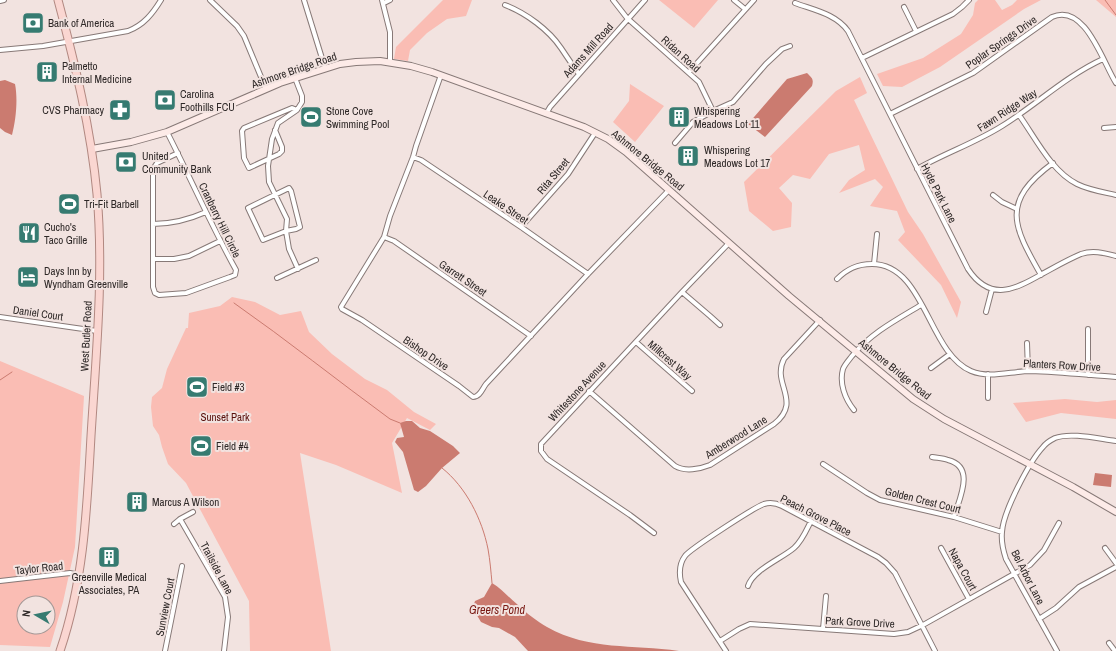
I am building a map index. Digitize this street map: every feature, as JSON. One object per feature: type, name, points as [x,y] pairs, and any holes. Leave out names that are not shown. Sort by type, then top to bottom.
[{"type":"main road","name":"West Butler Road","points":[[58,0],[92,149],[100,237],[100,280],[86,522],[74,605],[60,651]]},
{"type":"main road","name":"Ashmore Bridge Road","points":[[92,149],[131,142],[167,132],[266,88],[325,68],[356,62],[390,62],[441,75],[584,127],[608,139],[782,288],[789,296],[820,320],[901,390],[926,408],[967,432],[1074,487],[1116,512]]},
{"type":"street","points":[[0,2],[4,0]]},
{"type":"street","points":[[0,50],[68,42],[132,30],[146,20],[161,0]]},
{"type":"street","points":[[210,0],[237,26],[244,36],[266,88]]},
{"type":"street","points":[[304,0],[325,68]]},
{"type":"street","points":[[390,0],[383,2],[390,32],[390,62]]},
{"type":"street","name":"Ridan Road","points":[[613,0],[627,18],[689,72],[702,87],[713,111]]},
{"type":"street","name":"Adams Mill Road","points":[[546,114],[550,107],[627,18],[645,0]]},
{"type":"street","points":[[734,0],[745,9]]},
{"type":"street","points":[[689,72],[754,0]]},
{"type":"street","points":[[862,58],[953,14],[969,0]]},
{"type":"street","name":"Hyde Park Lane","points":[[795,3],[818,11],[840,22],[848,31],[968,270],[977,280],[992,289]]},
{"type":"street","points":[[505,5],[518,11],[548,33],[561,48],[579,74]]},
{"type":"street","points":[[904,7],[916,31]]},
{"type":"street","name":"Poplar Springs Drive","points":[[890,114],[973,73],[1057,15],[1068,15],[1076,20],[1092,37],[1116,83]]},
{"type":"street","points":[[675,143],[694,122],[733,102],[766,64],[782,49],[790,46]]},
{"type":"street","name":"Fawn Ridge Way","points":[[917,169],[992,132],[1019,115],[1078,73],[1103,59]]},
{"type":"street","name":"Bishop Drive","points":[[441,75],[413,157],[392,209],[384,237],[341,307],[459,386],[470,395],[474,397],[479,394],[486,384],[588,274],[669,190]]},
{"type":"street","points":[[295,78],[302,96],[302,102],[297,110],[278,123],[274,130],[268,166],[269,182],[287,219],[286,231],[289,249],[298,269]]},
{"type":"street","points":[[274,130],[280,140],[282,151],[279,154],[249,168],[244,158],[242,131],[244,128],[292,108],[297,110]]},
{"type":"street","points":[[1019,115],[1053,163],[1065,176],[1076,183],[1092,189],[1116,195]]},
{"type":"street","points":[[1104,128],[1116,127]]},
{"type":"street","name":"Cranberry Hill Circle","points":[[167,132],[178,153],[220,241],[236,270],[235,275],[186,293],[159,295],[155,293],[153,287],[153,169],[157,163],[178,153]]},
{"type":"street","name":"Rita Street","points":[[521,227],[568,174],[595,133]]},
{"type":"street","name":"Leake Street","points":[[413,157],[420,160],[521,227],[588,274]]},
{"type":"street","points":[[1041,275],[1021,236],[1017,219],[1017,209],[1020,198],[1029,183],[1053,163]]},
{"type":"street","points":[[289,188],[300,227],[286,231],[263,240],[248,208],[289,188]]},
{"type":"street","points":[[993,195],[1002,202],[1017,209]]},
{"type":"street","points":[[153,224],[176,223],[206,212]]},
{"type":"street","points":[[836,279],[854,266],[874,264],[877,234]]},
{"type":"street","name":"Garrett Street","points":[[384,237],[394,241],[531,336]]},
{"type":"street","points":[[154,259],[174,259],[189,256],[220,241]]},
{"type":"street","name":"Whitestone Avenue","points":[[654,533],[547,459],[541,451],[540,446],[543,440],[729,243]]},
{"type":"street","points":[[986,312],[992,289],[1002,290],[1015,288],[1075,256],[1087,252],[1098,252],[1116,256]]},
{"type":"street","points":[[277,278],[316,260]]},
{"type":"street","name":"Planters Row Drive","points":[[874,264],[887,266],[901,275],[922,305],[950,354],[955,361],[966,369],[977,373],[988,374],[1028,371],[1116,377]]},
{"type":"street","points":[[682,292],[720,326]]},
{"type":"street","points":[[854,410],[844,393],[842,376],[844,366],[856,351],[879,330],[922,305]]},
{"type":"street","name":"Daniel Court","points":[[0,316],[97,331]]},
{"type":"street","name":"Amberwood Lane","points":[[589,392],[675,466],[684,469],[704,467],[710,465],[768,428],[782,417],[787,403],[781,377],[782,363],[820,320]]},
{"type":"street","points":[[1088,329],[1088,375]]},
{"type":"street","name":"Millcrest Way","points":[[636,342],[692,391]]},
{"type":"street","points":[[1027,343],[1028,371]]},
{"type":"street","points":[[931,368],[950,354]]},
{"type":"street","points":[[988,374],[988,398]]},
{"type":"street","name":"Bel Arbor Lane","points":[[1057,651],[1004,554],[1002,532],[1006,513],[1030,465],[1043,446],[1051,440],[1061,436],[1072,436],[1116,441]]},
{"type":"street","points":[[932,457],[952,462],[959,467],[963,474],[964,486],[954,517]]},
{"type":"street","name":"Golden Crest Court","points":[[823,464],[880,500],[954,517],[1002,532]]},
{"type":"street","name":"Peach Grove Place","points":[[726,651],[681,582],[680,568],[684,556],[694,548],[751,511],[766,504],[773,503],[811,521],[878,557],[886,563],[895,574],[923,625],[935,651]]},
{"type":"street","points":[[174,524],[192,512]]},
{"type":"street","name":"Trailside Lane","points":[[180,520],[225,597],[228,616],[224,651]]},
{"type":"street","points":[[748,586],[751,578],[781,558],[798,544],[811,521]]},
{"type":"street","name":"Park Grove Drive","points":[[720,641],[750,624],[894,634],[908,632],[969,600],[1030,565],[1040,555],[1058,523]]},
{"type":"street","name":"Napa Court","points":[[941,548],[969,600]]},
{"type":"street","points":[[1105,548],[1116,563]]},
{"type":"street","name":"Sunview Court","points":[[165,651],[182,566]]},
{"type":"street","points":[[1039,619],[1056,608],[1079,587],[1116,567]]},
{"type":"street","name":"Taylor Road","points":[[0,580],[70,573],[79,576]]},
{"type":"street","points":[[823,629],[826,596]]},
{"type":"street","points":[[1109,643],[1115,651]]},
{"type":"green space","points":[[443,0],[472,0],[466,16],[447,19],[427,33],[410,50],[408,61],[394,59],[396,47]]},
{"type":"green space","points":[[659,0],[718,0],[694,28]]},
{"type":"green space","points":[[978,0],[995,0],[1002,10],[1012,5],[1017,0],[1041,0],[1024,9],[940,67],[902,87],[883,86],[877,74],[923,58],[961,34],[973,15],[975,3]]},
{"type":"green space","points":[[1096,0],[1116,0],[1116,17]]},
{"type":"green space","points":[[860,77],[867,93],[854,100],[908,212],[923,234],[961,302],[957,318],[941,285],[898,240],[905,232],[897,211],[870,206],[883,187],[875,179],[839,193],[849,180],[865,170],[859,145],[829,154],[810,179],[793,175],[779,188],[792,203],[791,227],[773,231],[749,211],[744,182],[836,91]]},
{"type":"green space","points":[[630,84],[664,106],[635,142],[613,122],[629,101]]},
{"type":"green space","name":"Sunset Park","points":[[232,297],[255,302],[280,315],[301,311],[309,332],[332,354],[365,379],[387,390],[414,412],[436,424],[430,430],[407,418],[392,443],[402,493],[336,465],[300,453],[331,651],[250,651],[249,601],[186,483],[168,464],[159,435],[153,426],[151,407],[152,397],[162,388],[167,369],[186,328],[188,328],[189,313],[220,306]]},
{"type":"green space","points":[[0,361],[84,396],[75,547],[56,626],[56,595],[16,595],[16,635],[53,635],[50,647],[0,645]]},
{"type":"green space","points":[[1065,399],[1097,402],[1116,400],[1116,419],[1061,413],[1026,422],[1013,403]]},
{"type":"water","points":[[807,73],[812,79],[812,86],[765,137],[748,124],[787,79]]},
{"type":"water","points":[[5,80],[15,84],[16,90],[15,123],[12,135],[0,128],[0,81]]},
{"type":"water","points":[[412,421],[420,428],[430,431],[453,446],[460,453],[442,468],[426,486],[418,492],[414,490],[403,452],[395,442],[397,438],[404,437],[400,423]]},
{"type":"water","points":[[1095,473],[1112,475],[1111,487],[1093,485]]},
{"type":"water","name":"Greers Pond","points":[[492,583],[536,620],[563,635],[595,643],[679,651],[528,651],[515,637],[499,628],[492,627],[481,622],[475,612],[475,601],[484,597]]},
{"type":"waterway","points":[[1105,0],[1116,15]]},
{"type":"waterway","points":[[234,303],[390,419],[400,423]]},
{"type":"waterway","points":[[0,380],[12,372]]},
{"type":"waterway","points":[[442,468],[466,494],[482,526],[488,549],[492,583]]},
{"type":"place","name":"Bank of America","points":[[33,23]]},
{"type":"place","name":"Palmetto Internal Medicine","points":[[47,72]]},
{"type":"place","name":"Carolina Foothills FCU","points":[[165,100]]},
{"type":"place","name":"CVS Pharmacy","points":[[120,110]]},
{"type":"place","name":"Stone Cove Swimming Pool","points":[[311,117]]},
{"type":"place","name":"Whispering Meadows Lot 11","points":[[679,117]]},
{"type":"place","name":"Whispering Meadows Lot 17","points":[[688,156]]},
{"type":"place","name":"United Community Bank","points":[[126,162]]},
{"type":"place","name":"Tri-Fit Barbell","points":[[69,204]]},
{"type":"place","name":"Cucho's Taco Grille","points":[[29,233]]},
{"type":"place","name":"Days Inn by Wyndham Greenville","points":[[28,277]]},
{"type":"place","name":"Field #3","points":[[197,387]]},
{"type":"place","name":"Field #4","points":[[201,446]]},
{"type":"place","name":"Marcus A Wilson","points":[[137,502]]},
{"type":"place","name":"Greenville Medical Associates, PA","points":[[109,557]]}]
